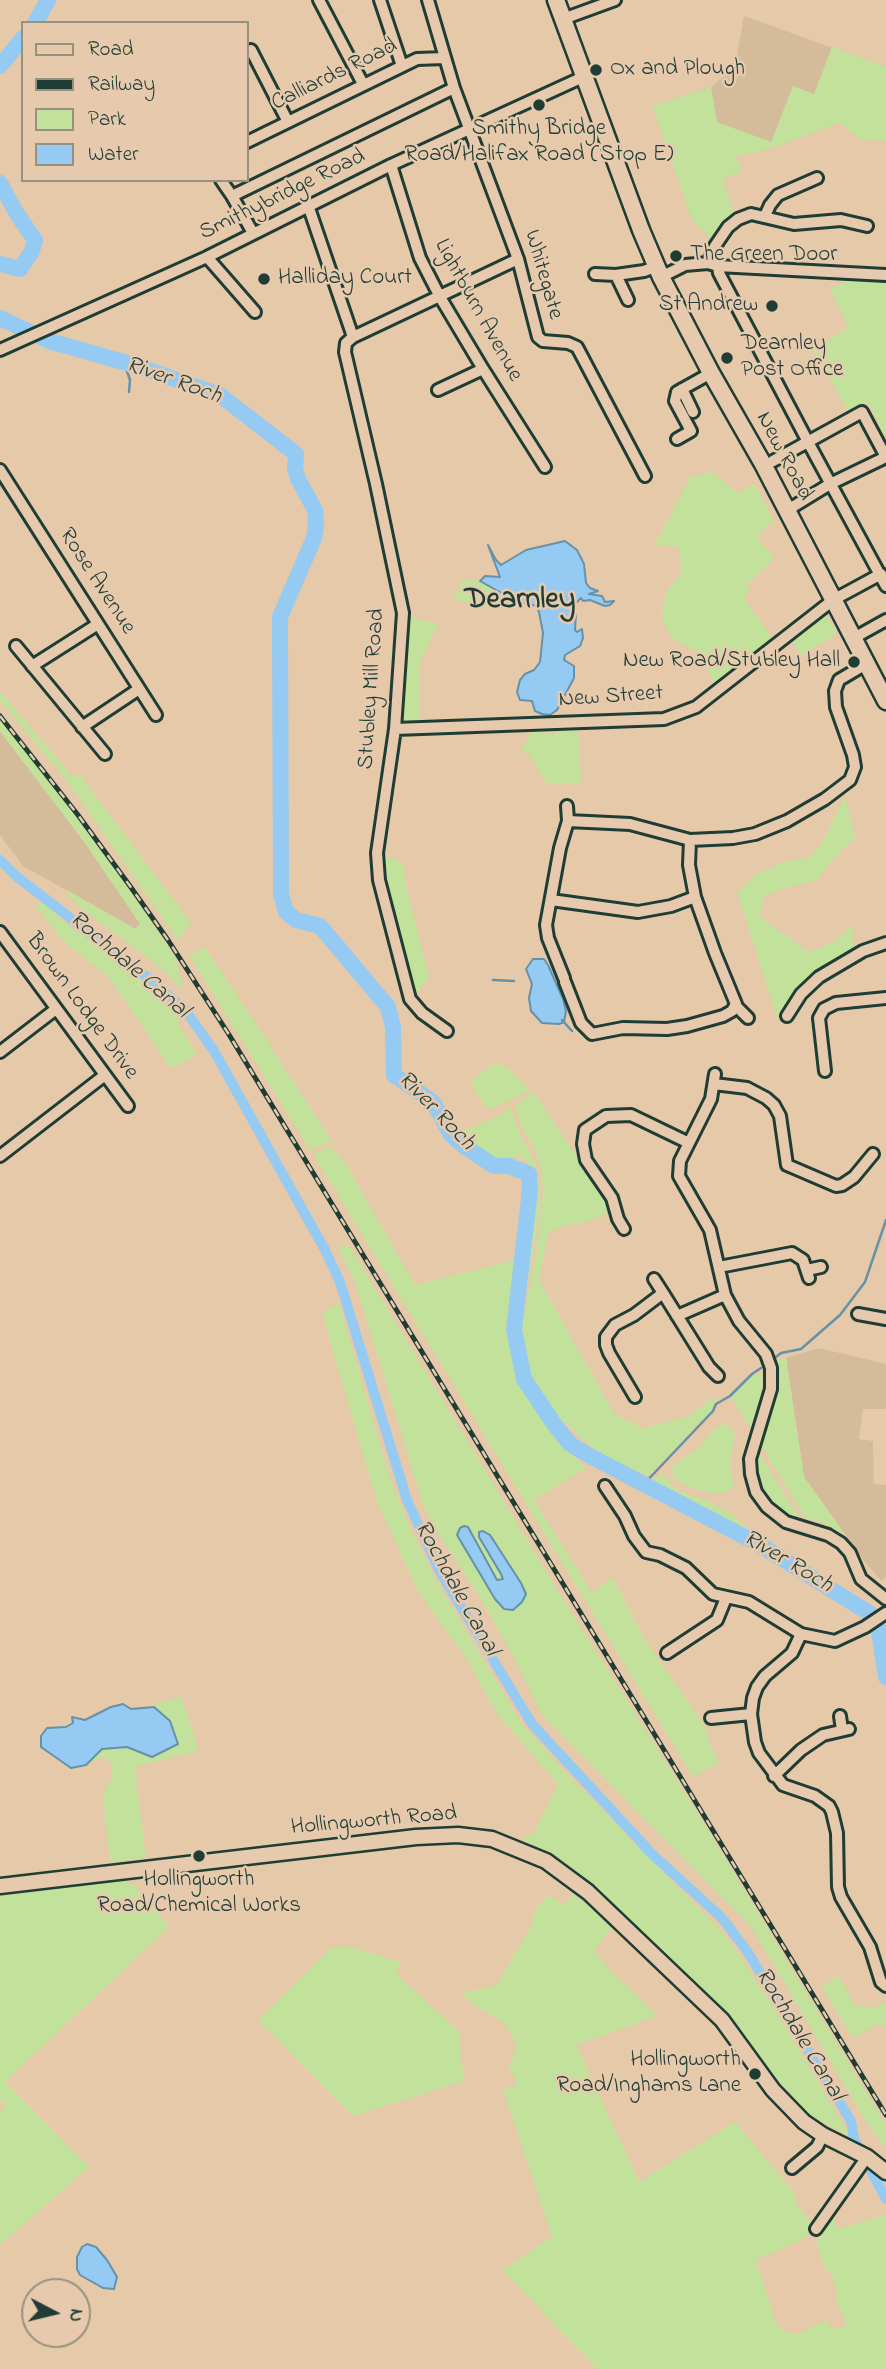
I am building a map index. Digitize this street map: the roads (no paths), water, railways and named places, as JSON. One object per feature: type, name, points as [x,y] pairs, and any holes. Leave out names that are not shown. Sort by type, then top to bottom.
[{"type":"highway","name":"New Road","points":[[556,0],[659,272],[711,373],[763,464],[886,701]]},
{"type":"main road","name":"Hollingworth Road","points":[[0,1886],[416,1838],[458,1835],[492,1839],[546,1861],[588,1892],[722,2020],[773,2090],[804,2122],[843,2144],[872,2165]]},
{"type":"street","points":[[319,0],[363,84]]},
{"type":"street","points":[[380,0],[402,66]]},
{"type":"street","name":"Whitegate","points":[[428,0],[468,129],[518,259],[538,337],[543,341],[568,343],[577,347],[645,476]]},
{"type":"street","points":[[563,19],[615,0]]},
{"type":"street","points":[[251,50],[288,122]]},
{"type":"street","name":"Calliards Road","points":[[248,142],[417,59],[444,58]]},
{"type":"street","name":"Smithybridge Road","points":[[4,348],[207,257],[391,165],[583,77]]},
{"type":"street","points":[[232,196],[454,88]]},
{"type":"street","name":"Lightburn Avenue","points":[[391,165],[420,258],[483,369],[545,467]]},
{"type":"street","points":[[765,216],[778,195],[806,189],[817,178]]},
{"type":"street","points":[[222,182],[253,233]]},
{"type":"street","points":[[309,208],[353,337],[518,259]]},
{"type":"street","points":[[867,226],[841,220],[794,224],[751,214],[728,227],[715,246],[713,265],[886,586]]},
{"type":"street","points":[[207,257],[255,312]]},
{"type":"street","points":[[595,274],[659,272],[685,265],[713,265],[886,275]]},
{"type":"street","points":[[616,275],[628,300]]},
{"type":"street","name":"Stubley Mill Road","points":[[353,337],[346,343],[345,352],[403,613],[395,729],[377,853],[379,880],[410,999],[422,1013],[447,1031]]},
{"type":"street","points":[[438,390],[483,369]]},
{"type":"street","points":[[677,439],[691,431],[675,401],[677,392],[711,373]]},
{"type":"street","points":[[682,389],[693,412]]},
{"type":"street","points":[[773,461],[862,412],[886,457],[830,484],[786,511]]},
{"type":"street","name":"Rose Avenue","points":[[0,470],[156,715]]},
{"type":"street","name":"New Street","points":[[395,729],[664,719],[696,708],[833,600],[881,574]]},
{"type":"street","points":[[852,639],[886,620]]},
{"type":"street","points":[[33,666],[98,624]]},
{"type":"street","points":[[16,646],[105,754]]},
{"type":"street","points":[[568,821],[630,824],[690,840],[755,834],[787,821],[825,799],[850,780],[855,767],[853,755],[836,706],[835,691],[839,680],[866,664]]},
{"type":"street","points":[[82,727],[139,689]]},
{"type":"street","points":[[567,806],[568,821],[560,848],[546,925],[548,939],[581,1023],[592,1034],[623,1028],[667,1029],[723,1016],[732,1011],[736,1004]]},
{"type":"street","points":[[690,840],[689,865],[695,897],[736,1004],[748,1018]]},
{"type":"street","points":[[551,900],[638,912],[671,906],[695,897]]},
{"type":"street","name":"Brown Lodge Drive","points":[[0,932],[4,946],[56,1009],[128,1106]]},
{"type":"street","points":[[787,1016],[801,994],[819,977],[863,951],[886,943]]},
{"type":"street","points":[[825,1071],[819,1018],[824,1009],[836,1003],[886,998]]},
{"type":"street","points":[[0,1052],[56,1009]]},
{"type":"street","points":[[0,1156],[105,1075]]},
{"type":"street","points":[[867,1157],[854,1177],[836,1191],[783,1168],[780,1116],[774,1105],[759,1093],[714,1079],[711,1099],[680,1161],[679,1176],[710,1230],[725,1295],[739,1321],[766,1354],[771,1368],[771,1389],[750,1459],[756,1492],[767,1507],[786,1522],[828,1535],[841,1543],[850,1553],[861,1579],[886,1600]]},
{"type":"street","points":[[624,1229],[612,1198],[586,1160],[583,1144],[585,1130],[607,1116],[631,1115],[689,1143]]},
{"type":"street","points":[[573,1126],[585,1130]]},
{"type":"street","points":[[719,1267],[792,1253],[803,1260],[808,1274],[821,1267]]},
{"type":"street","points":[[654,1279],[716,1374],[706,1381]]},
{"type":"street","points":[[635,1397],[631,1380],[602,1345],[615,1325],[634,1315],[663,1293]]},
{"type":"street","points":[[677,1316],[725,1295]]},
{"type":"street","points":[[858,1314],[886,1319]]},
{"type":"street","points":[[606,1486],[617,1495],[634,1536],[646,1552],[660,1555],[686,1568],[713,1594],[743,1600],[801,1634],[835,1641],[865,1627],[884,1614]]},
{"type":"street","points":[[641,1564],[646,1552]]},
{"type":"street","points":[[672,1647],[717,1620],[726,1598]]},
{"type":"street","points":[[801,1634],[792,1653],[765,1676],[752,1698],[751,1714],[759,1753],[783,1785],[821,1799],[832,1812],[837,1833],[838,1887],[841,1897],[870,1947],[881,1982],[886,1986]]},
{"type":"street","points":[[711,1718],[751,1714]]},
{"type":"street","points":[[774,1776],[801,1750],[823,1735],[845,1730],[840,1716]]},
{"type":"street","points":[[792,2168],[817,2147],[823,2135]]},
{"type":"street","points":[[816,2229],[872,2165]]},
{"type":"water","points":[[565,541],[577,550],[584,564],[586,583],[598,591],[589,594],[602,596],[605,602],[614,601],[605,606],[590,600],[583,601],[581,598],[573,608],[576,614],[575,630],[577,632],[582,629],[583,638],[580,646],[565,655],[564,660],[574,666],[574,678],[557,710],[550,715],[535,711],[532,701],[520,700],[517,692],[520,680],[540,662],[543,633],[536,606],[516,601],[480,581],[485,576],[500,577],[488,545],[501,565],[526,550]]},
{"type":"water","points":[[533,959],[544,959],[548,965],[563,999],[566,1011],[564,1022],[542,1023],[531,1011],[529,998],[532,984],[526,969]]},
{"type":"water","points":[[464,1526],[468,1527],[497,1580],[503,1579],[479,1537],[479,1532],[490,1535],[521,1583],[526,1594],[513,1610],[504,1609],[495,1599],[457,1535]]},
{"type":"water","points":[[123,1704],[131,1709],[154,1707],[170,1721],[178,1744],[152,1757],[127,1747],[102,1749],[86,1765],[71,1768],[41,1747],[41,1736],[47,1728],[66,1727],[73,1723],[72,1717],[85,1720]]},
{"type":"water","points":[[87,2244],[96,2247],[107,2260],[117,2277],[114,2289],[103,2288],[91,2281],[91,2278],[80,2275],[77,2257],[82,2247]]},
{"type":"waterway","name":"River Roch","points":[[36,21],[48,0]]},
{"type":"waterway","name":"River Roch","points":[[0,66],[21,40]]},
{"type":"waterway","name":"River Roch","points":[[0,183],[35,240],[32,251],[20,269],[0,264]]},
{"type":"waterway","name":"River Roch","points":[[0,318],[49,341],[131,364],[220,395],[296,454],[295,468],[298,479],[315,510],[316,526],[314,538],[280,617],[281,894],[286,912],[296,920],[320,926],[388,1007],[393,1027],[394,1075],[433,1102],[451,1135],[464,1146],[494,1166],[509,1166],[529,1174],[530,1190],[514,1329],[524,1379],[554,1424],[570,1444],[760,1545],[869,1613],[879,1631],[886,1677]]},
{"type":"waterway","points":[[124,362],[130,380],[129,392]]},
{"type":"waterway","name":"Rochdale Canal","points":[[0,860],[16,876],[157,985],[185,1010],[214,1051],[325,1250],[340,1282],[407,1500],[440,1572],[532,1724],[653,1855],[722,1918],[747,1951],[851,2121],[854,2139],[886,2199]]},
{"type":"waterway","points":[[493,980],[514,981]]},
{"type":"waterway","points":[[562,1020],[572,1031]]},
{"type":"waterway","points":[[776,1357],[781,1353],[801,1349],[840,1315],[865,1282],[886,1220]]},
{"type":"waterway","points":[[643,1485],[713,1411],[716,1404],[730,1396],[761,1368]]},
{"type":"railway","points":[[0,716],[130,886],[228,1033],[886,2115]]},
{"type":"place","name":"Ox and Plough","points":[[596,70]]},
{"type":"place","name":"Smithy Bridge Road/Halifax Road (Stop E)","points":[[539,105]]},
{"type":"place","name":"The Green Door","points":[[676,256]]},
{"type":"place","name":"Halliday Court","points":[[264,279]]},
{"type":"place","name":"St Andrew","points":[[772,306]]},
{"type":"place","name":"Dearnley Post Office","points":[[727,358]]},
{"type":"place","name":"New Road/Stubley Hall","points":[[854,662]]},
{"type":"place","name":"Hollingworth Road/Chemical Works","points":[[199,1856]]},
{"type":"place","name":"Hollingworth Road/Inghams Lane","points":[[755,2074]]},
{"type":"district","name":"Dearnley","points":[[520,602]]}]
